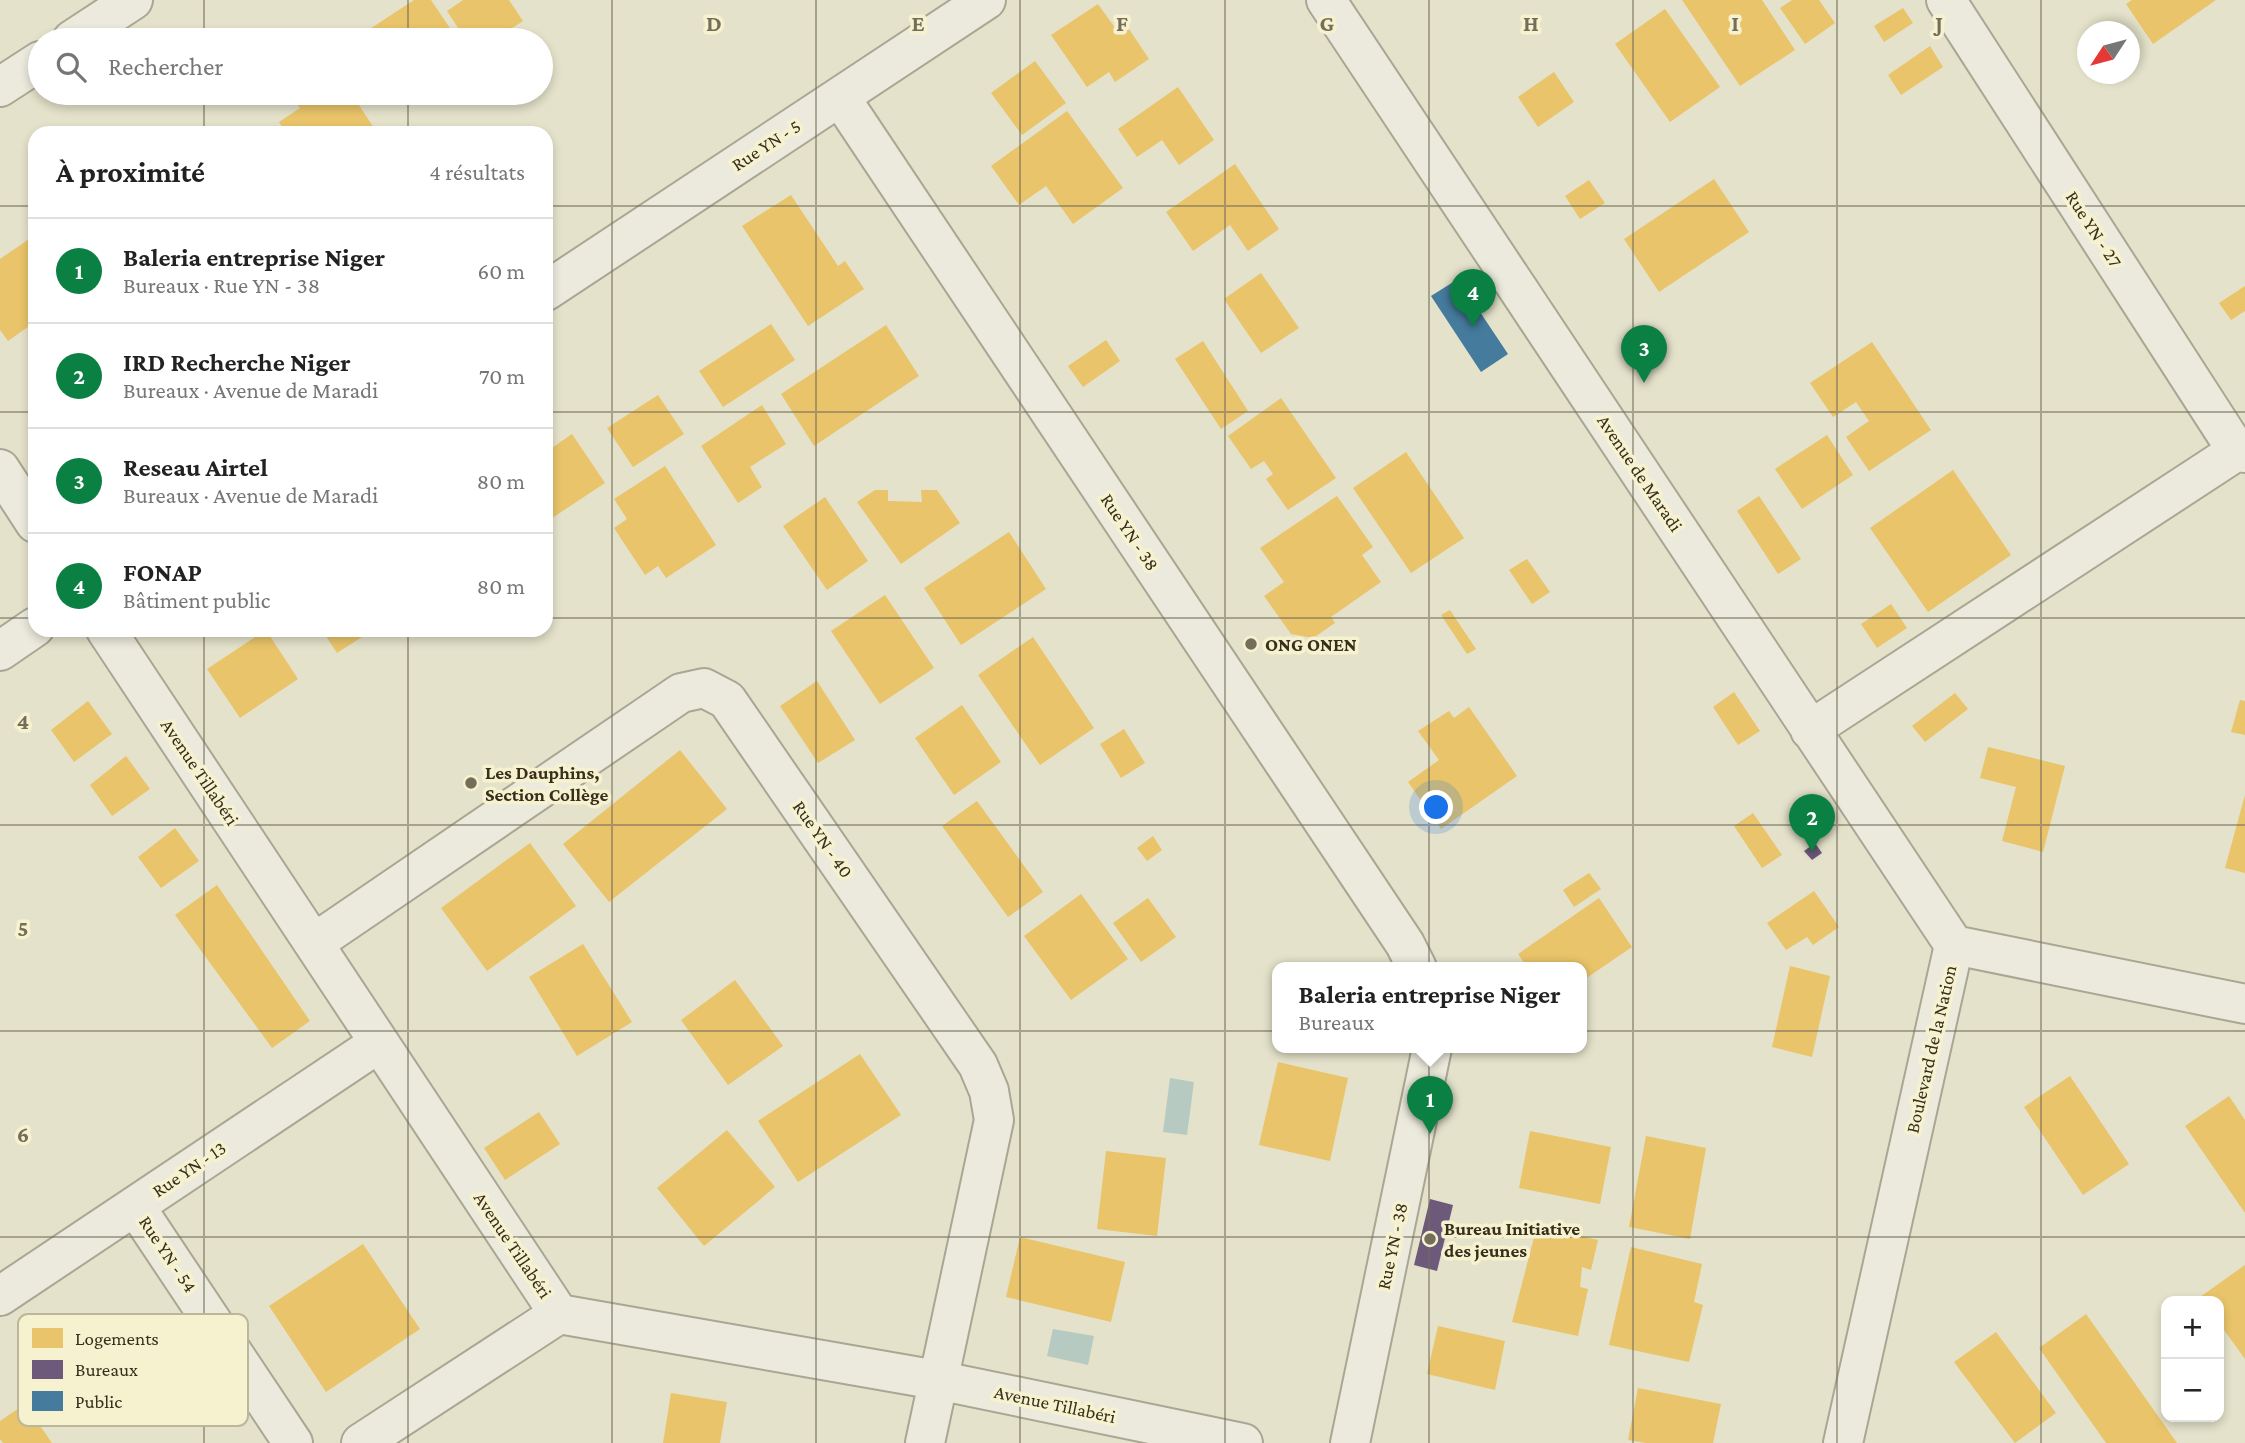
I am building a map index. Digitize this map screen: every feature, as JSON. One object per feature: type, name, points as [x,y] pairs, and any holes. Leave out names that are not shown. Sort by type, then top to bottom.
[{"type":"street","points":[[90,28],[133,0]]},
{"type":"street","name":"Rue YN - 5","points":[[553,285],[986,0]]},
{"type":"street","name":"Avenue de Maradi","points":[[1326,0],[1954,945]]},
{"type":"street","name":"Rue YN - 27","points":[[1946,0],[2241,452]]},
{"type":"street","points":[[0,87],[28,69]]},
{"type":"street","name":"Rue YN - 38","points":[[840,97],[1405,944],[1414,962]]},
{"type":"street","points":[[1810,730],[2241,452]]},
{"type":"street","points":[[0,469],[28,512]]},
{"type":"street","points":[[0,650],[28,632]]},
{"type":"street","name":"Avenue Tillabéri","points":[[111,637],[559,1314],[937,1380],[1243,1443]]},
{"type":"street","name":"Rue YN - 40","points":[[314,943],[681,693],[704,688],[727,700],[978,1065],[989,1091],[994,1120],[937,1380],[926,1443]]},
{"type":"street","name":"Boulevard de la Nation","points":[[1843,1443],[1954,945],[2245,1004]]},
{"type":"street","name":"Rue YN - 13","points":[[0,1296],[379,1043]]},
{"type":"street","name":"Rue YN - 38","points":[[1350,1443],[1431,1053]]},
{"type":"street","name":"Rue YN - 54","points":[[135,1206],[207,1314]]},
{"type":"street","points":[[361,1443],[559,1314]]},
{"type":"street","name":"Rue YN - 54","points":[[248,1376],[293,1443]]},
{"type":"shaded area","points":[[1170,1078],[1194,1082],[1187,1135],[1163,1132]]},
{"type":"shaded area","points":[[1053,1329],[1094,1336],[1088,1365],[1047,1356]]},
{"type":"building: Logements","points":[[414,0],[431,0],[450,28],[371,28]]},
{"type":"building: Logements","points":[[463,0],[509,0],[523,21],[512,28],[458,28],[447,11]]},
{"type":"building: Logements","points":[[1682,0],[1762,0],[1795,50],[1740,86]]},
{"type":"building: Logements","points":[[1792,0],[1819,0],[1835,23],[1805,44],[1780,8]]},
{"type":"building: Logements","points":[[2132,0],[2216,0],[2153,44],[2126,4]]},
{"type":"building: Logements","points":[[1098,4],[1118,32],[1127,26],[1149,59],[1115,82],[1109,72],[1087,87],[1051,35]]},
{"type":"building: Logements","points":[[1903,8],[1913,23],[1884,42],[1874,26]]},
{"type":"building: Logements","points":[[1665,9],[1720,87],[1670,122],[1615,44]]},
{"type":"building: Logements","points":[[1930,46],[1943,67],[1901,95],[1888,75]]},
{"type":"building: Logements","points":[[1035,61],[1066,103],[1022,135],[991,93]]},
{"type":"building: Logements","points":[[1554,72],[1574,102],[1538,127],[1518,97]]},
{"type":"building: Logements","points":[[1178,87],[1214,140],[1179,165],[1162,140],[1137,157],[1118,129]]},
{"type":"building: Logements","points":[[298,105],[359,105],[373,126],[282,126],[279,122],[300,108]]},
{"type":"building: Logements","points":[[1067,111],[1123,188],[1073,224],[1046,186],[1019,205],[991,166]]},
{"type":"building: Logements","points":[[1235,164],[1279,229],[1248,251],[1230,225],[1193,251],[1166,212]]},
{"type":"building: Logements","points":[[1714,179],[1749,232],[1659,292],[1624,239]]},
{"type":"building: Logements","points":[[1589,180],[1605,203],[1580,219],[1565,196]]},
{"type":"building: Logements","points":[[791,195],[838,266],[845,261],[864,289],[808,326],[742,226]]},
{"type":"building: Logements","points":[[28,240],[28,327],[8,341],[0,330],[0,259]]},
{"type":"building: Logements","points":[[1261,273],[1299,328],[1261,353],[1224,299]]},
{"type":"building: Logements","points":[[2245,286],[2245,311],[2231,320],[2219,303]]},
{"type":"building: Logements","points":[[771,324],[795,360],[723,407],[699,371]]},
{"type":"building: Logements","points":[[886,325],[919,376],[814,446],[781,394]]},
{"type":"building: Logements","points":[[1106,340],[1120,361],[1083,387],[1068,366]]},
{"type":"building: Logements","points":[[1203,341],[1248,411],[1221,429],[1175,359]]},
{"type":"building: Logements","points":[[1872,342],[1931,430],[1869,471],[1846,437],[1869,421],[1856,402],[1833,417],[1810,383]]},
{"type":"building: Logements","points":[[658,395],[684,434],[633,467],[607,428]]},
{"type":"building: Logements","points":[[1281,398],[1336,478],[1288,510],[1266,479],[1273,474],[1264,461],[1251,469],[1228,436]]},
{"type":"building: Logements","points":[[762,405],[786,444],[750,467],[762,487],[738,503],[701,446]]},
{"type":"building: Logements","points":[[572,434],[605,483],[553,517],[553,447]]},
{"type":"building: Logements","points":[[1827,435],[1853,475],[1802,509],[1775,469]]},
{"type":"building: Logements","points":[[1406,452],[1464,538],[1411,573],[1353,488]]},
{"type":"building: Logements","points":[[665,466],[716,545],[666,578],[658,566],[645,575],[614,528],[627,519],[614,499]]},
{"type":"building: Logements","points":[[1953,470],[2011,555],[1928,612],[1870,528]]},
{"type":"building: Logements","points":[[875,490],[888,490],[888,501],[922,502],[921,490],[937,490],[960,523],[901,564],[857,502]]},
{"type":"building: Logements","points":[[1337,496],[1373,547],[1362,555],[1381,582],[1331,617],[1335,623],[1313,638],[1291,634],[1264,596],[1284,582],[1260,548]]},
{"type":"building: Logements","points":[[1759,496],[1801,559],[1778,574],[1737,511]]},
{"type":"building: Logements","points":[[825,497],[868,561],[827,590],[783,526]]},
{"type":"building: Logements","points":[[1009,532],[1046,589],[961,645],[924,588]]},
{"type":"building: Logements","points":[[1527,559],[1550,592],[1532,604],[1509,570]]},
{"type":"building: Logements","points":[[885,595],[934,668],[880,704],[831,631]]},
{"type":"building: Logements","points":[[1891,604],[1907,628],[1877,648],[1861,624]]},
{"type":"building: Logements","points":[[1450,610],[1476,649],[1467,654],[1441,615]]},
{"type":"building: Logements","points":[[255,637],[271,637],[298,679],[240,718],[207,669]]},
{"type":"building: Logements","points":[[327,637],[362,637],[337,653]]},
{"type":"building: Logements","points":[[1033,637],[1094,728],[1040,765],[978,675]]},
{"type":"building: Logements","points":[[817,681],[855,740],[818,763],[780,706]]},
{"type":"building: Logements","points":[[1734,692],[1760,731],[1738,745],[1713,707]]},
{"type":"building: Logements","points":[[1955,693],[1968,709],[1925,742],[1912,726]]},
{"type":"building: Logements","points":[[2240,700],[2245,701],[2245,735],[2231,732]]},
{"type":"building: Logements","points":[[88,701],[112,734],[74,762],[51,730]]},
{"type":"building: Logements","points":[[962,705],[1001,762],[954,795],[915,738]]},
{"type":"building: Logements","points":[[1469,707],[1517,776],[1441,829],[1408,782],[1439,760],[1418,731],[1449,711],[1454,718]]},
{"type":"building: Logements","points":[[1124,729],[1145,763],[1121,778],[1100,744]]},
{"type":"building: Logements","points":[[1988,747],[2065,766],[2043,852],[2002,841],[2016,787],[1980,778]]},
{"type":"building: Logements","points":[[680,750],[727,809],[609,902],[563,844]]},
{"type":"building: Logements","points":[[126,756],[150,789],[112,816],[90,785]]},
{"type":"building: Logements","points":[[2245,795],[2245,873],[2225,868]]},
{"type":"building: Logements","points":[[977,801],[1043,892],[1008,917],[942,826]]},
{"type":"building: Logements","points":[[1753,813],[1782,855],[1762,868],[1734,826]]},
{"type":"building: Logements","points":[[175,828],[199,861],[161,888],[138,857]]},
{"type":"building: Logements","points":[[1153,836],[1162,850],[1147,861],[1137,848]]},
{"type":"building: Logements","points":[[530,843],[576,906],[487,971],[441,908]]},
{"type":"building: Logements","points":[[1589,873],[1601,889],[1574,907],[1563,890]]},
{"type":"building: Logements","points":[[217,885],[310,1021],[272,1048],[175,915]]},
{"type":"building: Logements","points":[[1814,891],[1839,927],[1813,945],[1807,937],[1786,950],[1767,923]]},
{"type":"building: Logements","points":[[1081,894],[1128,959],[1071,1000],[1024,936]]},
{"type":"building: Logements","points":[[1148,898],[1176,937],[1141,962],[1113,923]]},
{"type":"building: Logements","points":[[1599,898],[1632,947],[1587,978],[1587,962],[1524,962],[1518,954]]},
{"type":"building: Logements","points":[[583,944],[632,1022],[577,1056],[529,977]]},
{"type":"building: Logements","points":[[1790,966],[1830,976],[1812,1057],[1772,1047]]},
{"type":"building: Logements","points":[[735,980],[783,1046],[728,1085],[681,1020]]},
{"type":"building: Logements","points":[[860,1054],[901,1115],[798,1182],[758,1121]]},
{"type":"building: Logements","points":[[1278,1062],[1348,1078],[1330,1161],[1259,1145]]},
{"type":"building: Logements","points":[[2070,1076],[2129,1164],[2083,1195],[2024,1107]]},
{"type":"building: Logements","points":[[2229,1096],[2245,1120],[2245,1213],[2185,1126]]},
{"type":"building: Logements","points":[[539,1112],[560,1144],[505,1180],[484,1148]]},
{"type":"building: Logements","points":[[727,1130],[775,1187],[704,1246],[657,1188]]},
{"type":"building: Logements","points":[[1530,1131],[1611,1147],[1600,1204],[1519,1188]]},
{"type":"building: Logements","points":[[1646,1136],[1706,1148],[1690,1239],[1629,1227]]},
{"type":"building: Logements","points":[[1106,1151],[1166,1158],[1157,1236],[1097,1229]]},
{"type":"building: Logements","points":[[1537,1226],[1598,1240],[1591,1270],[1582,1267],[1580,1287],[1588,1289],[1578,1336],[1512,1322]]},
{"type":"building: Logements","points":[[1020,1237],[1125,1262],[1111,1322],[1006,1297]]},
{"type":"building: Logements","points":[[363,1244],[420,1329],[326,1392],[269,1306]]},
{"type":"building: Logements","points":[[1631,1247],[1702,1264],[1694,1302],[1703,1305],[1689,1362],[1609,1345]]},
{"type":"building: Logements","points":[[2245,1265],[2245,1359],[2224,1330],[2224,1296],[2201,1296]]},
{"type":"building: Logements","points":[[2086,1314],[2177,1443],[2106,1443],[2039,1348]]},
{"type":"building: Logements","points":[[1438,1326],[1505,1341],[1495,1390],[1427,1374]]},
{"type":"building: Logements","points":[[1996,1332],[2056,1413],[2015,1443],[1954,1362]]},
{"type":"building: Logements","points":[[1638,1388],[1721,1404],[1713,1443],[1646,1443],[1628,1440]]},
{"type":"building: Logements","points":[[671,1393],[727,1402],[720,1443],[663,1443]]},
{"type":"building: Logements","points":[[18,1409],[18,1426],[40,1426],[52,1443],[3,1443],[0,1439],[0,1421]]},
{"type":"building: Bureaux","points":[[1815,843],[1822,853],[1812,860],[1804,851]]},
{"type":"building: Bureaux","points":[[1430,1199],[1453,1205],[1437,1271],[1414,1265]]},
{"type":"building: Public","points":[[1458,279],[1508,354],[1481,372],[1431,296]]},
{"type":"place","name":"FONAP","points":[[1473,327]]},
{"type":"place","name":"Reseau Airtel","points":[[1644,383]]},
{"type":"place","name":"ONG ONEN","points":[[1251,644]]},
{"type":"place","name":"Les Dauphins, Section Collège","points":[[471,783]]},
{"type":"place","name":"IRD Recherche Niger","points":[[1812,852]]},
{"type":"place","name":"Baleria entreprise Niger","points":[[1430,1134]]},
{"type":"place","name":"Bureau Initiative des jeunes","points":[[1430,1239]]}]
